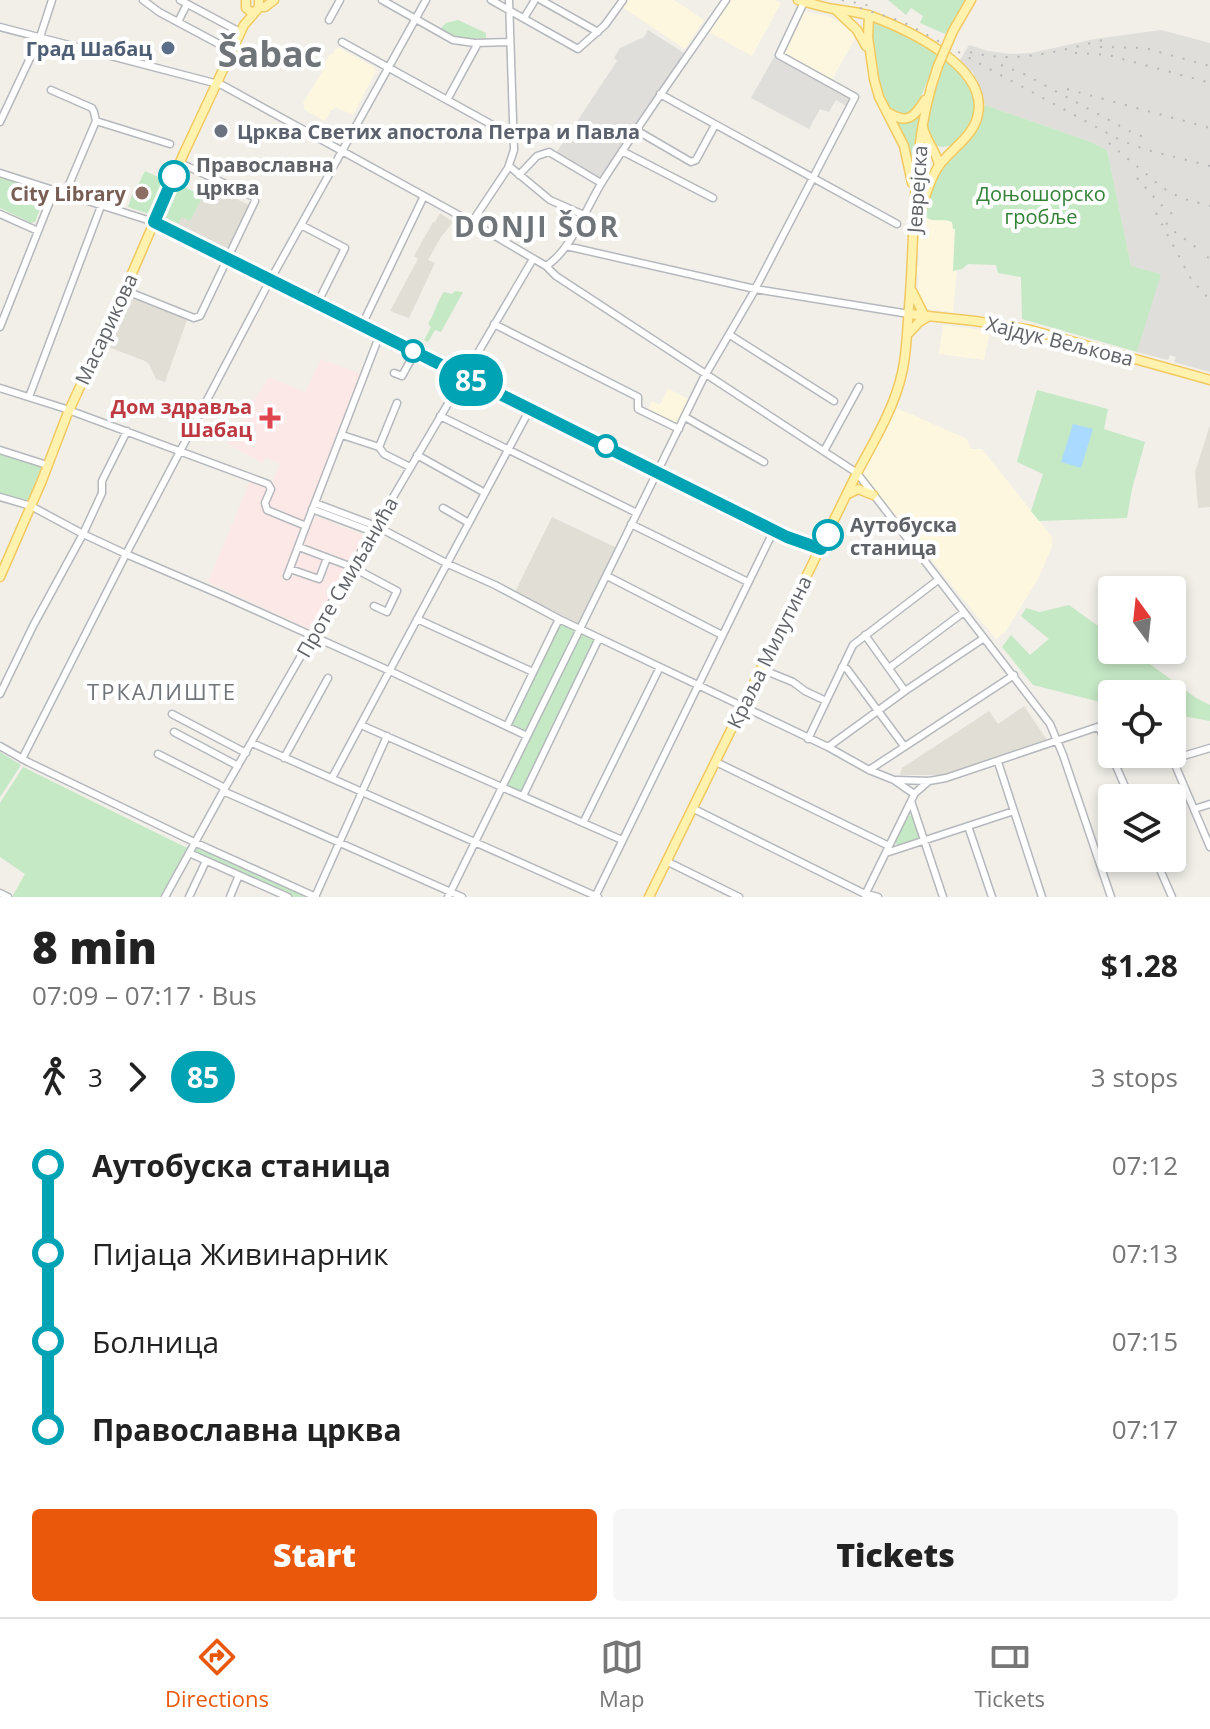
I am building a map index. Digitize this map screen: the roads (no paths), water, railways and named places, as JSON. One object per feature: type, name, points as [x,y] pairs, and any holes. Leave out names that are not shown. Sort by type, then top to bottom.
[{"type":"main road","points":[[246,4],[249,11],[258,6],[265,7],[274,0]]},
{"type":"main road","name":"Јеврејска","points":[[909,314],[915,192],[923,121],[938,66],[971,0]]},
{"type":"main road","points":[[801,1],[869,15],[900,28],[950,58],[970,81],[977,97],[978,115],[974,125],[939,166],[914,230]]},
{"type":"main road","points":[[242,28],[246,4]]},
{"type":"main road","points":[[242,28],[258,6]]},
{"type":"main road","points":[[833,9],[857,30],[870,58]]},
{"type":"main road","points":[[869,15],[874,79],[904,146],[915,192]]},
{"type":"main road","name":"Масарикова","points":[[0,577],[69,410],[242,28]]},
{"type":"main road","points":[[886,111],[896,117],[910,118],[916,114],[929,92]]},
{"type":"main road","points":[[923,121],[927,141],[938,157],[939,166]]},
{"type":"main road","points":[[931,146],[943,150],[960,142]]},
{"type":"main road","points":[[907,336],[926,315],[911,288]]},
{"type":"main road","name":"Хајдук Вељкова","points":[[909,314],[1000,324],[1038,332],[1210,380]]},
{"type":"main road","name":"Краља Милутина","points":[[649,897],[879,431],[903,370],[909,314]]},
{"type":"main road","points":[[847,494],[858,489],[873,495]]},
{"type":"street","points":[[0,122],[40,37],[52,0]]},
{"type":"street","points":[[143,0],[232,51]]},
{"type":"street","points":[[329,20],[340,0]]},
{"type":"street","points":[[382,0],[453,40],[510,42]]},
{"type":"street","points":[[22,759],[270,280],[426,0]]},
{"type":"street","points":[[491,0],[578,49],[598,32],[623,0]]},
{"type":"street","points":[[472,222],[509,166],[514,150],[509,0]]},
{"type":"street","points":[[524,18],[535,0]]},
{"type":"street","points":[[541,0],[598,32]]},
{"type":"street","points":[[546,266],[566,246],[601,183],[726,0]]},
{"type":"street","points":[[449,894],[706,374],[755,289],[855,97],[779,55],[801,1]]},
{"type":"street","points":[[178,22],[183,2],[242,28]]},
{"type":"street","points":[[0,27],[217,84],[472,222],[546,266],[556,276],[857,473],[1042,712],[1057,740],[1111,897]]},
{"type":"street","points":[[342,42],[497,128],[514,132]]},
{"type":"street","points":[[447,100],[478,43]]},
{"type":"street","points":[[51,90],[92,108],[94,112],[95,124],[65,194]]},
{"type":"street","points":[[660,94],[897,224]]},
{"type":"street","points":[[95,124],[170,144]]},
{"type":"street","points":[[636,130],[691,162],[696,160],[715,125]]},
{"type":"street","points":[[622,151],[713,198]]},
{"type":"street","points":[[519,175],[537,156],[549,152],[601,183]]},
{"type":"street","points":[[124,290],[197,317],[202,313],[255,201],[254,197],[180,163]]},
{"type":"street","points":[[509,166],[550,200],[584,215]]},
{"type":"street","points":[[0,173],[154,222],[774,530],[821,549]]},
{"type":"street","points":[[0,327],[54,191]]},
{"type":"street","points":[[362,325],[424,196]]},
{"type":"street","points":[[29,397],[101,206]]},
{"type":"street","points":[[0,214],[38,231]]},
{"type":"street","points":[[301,225],[345,248],[318,302]]},
{"type":"street","points":[[566,246],[755,289],[909,314]]},
{"type":"street","name":"Проте Смиљанића","points":[[165,897],[312,636],[533,259]]},
{"type":"street","points":[[494,324],[638,397],[638,409],[679,429]]},
{"type":"street","points":[[327,558],[319,579],[289,573],[380,334]]},
{"type":"street","points":[[730,335],[834,401]]},
{"type":"street","points":[[394,373],[403,375],[415,352]]},
{"type":"street","points":[[824,451],[859,387]]},
{"type":"street","points":[[0,388],[69,410],[268,484],[271,489],[265,505],[267,510],[306,526]]},
{"type":"street","points":[[379,447],[397,403]]},
{"type":"street","points":[[332,778],[530,409]]},
{"type":"street","points":[[440,416],[637,513]]},
{"type":"street","points":[[685,417],[764,462]]},
{"type":"street","points":[[0,694],[83,534],[102,493],[102,481],[127,431]]},
{"type":"street","points":[[342,435],[379,447],[384,454],[410,467]]},
{"type":"street","points":[[0,450],[47,465]]},
{"type":"street","points":[[417,455],[485,493]]},
{"type":"street","points":[[0,497],[31,506],[126,554],[390,671],[527,736]]},
{"type":"street","points":[[314,506],[375,529],[495,585],[559,619],[828,747],[869,770],[894,780],[929,781]]},
{"type":"street","points":[[443,508],[469,523]]},
{"type":"street","points":[[631,524],[748,582]]},
{"type":"street","points":[[252,743],[596,897],[774,530]]},
{"type":"street","points":[[299,547],[352,567],[397,591],[387,612],[374,606]]},
{"type":"street","points":[[607,576],[722,635]]},
{"type":"street","points":[[808,739],[853,645],[938,580]]},
{"type":"street","points":[[889,668],[964,612]]},
{"type":"street","points":[[417,619],[533,672]]},
{"type":"street","points":[[507,726],[559,619]]},
{"type":"street","points":[[865,635],[905,691]]},
{"type":"street","points":[[523,796],[599,638]]},
{"type":"street","points":[[828,747],[984,638]]},
{"type":"street","points":[[583,823],[660,667]]},
{"type":"street","points":[[842,667],[847,669],[904,746]]},
{"type":"street","points":[[761,669],[793,682],[826,701]]},
{"type":"street","points":[[869,770],[1014,675]]},
{"type":"street","points":[[284,758],[328,678]]},
{"type":"street","points":[[172,714],[246,753]]},
{"type":"street","points":[[361,725],[622,840]]},
{"type":"street","points":[[865,895],[921,786],[1098,727]]},
{"type":"street","points":[[174,732],[238,766]]},
{"type":"street","points":[[0,746],[194,842],[315,897],[387,736]]},
{"type":"street","points":[[1186,754],[1210,748]]},
{"type":"street","points":[[158,754],[338,843],[449,894],[462,897]]},
{"type":"street","points":[[716,762],[888,849],[1014,811]]},
{"type":"street","points":[[998,762],[1042,897]]},
{"type":"street","points":[[1176,768],[1210,847]]},
{"type":"street","points":[[894,780],[913,798],[943,897]]},
{"type":"street","points":[[1194,809],[1210,804]]},
{"type":"street","points":[[692,808],[865,895],[878,897]]},
{"type":"street","points":[[968,826],[992,897]]},
{"type":"street","points":[[189,853],[239,875],[272,894],[288,897]]},
{"type":"street","points":[[189,897],[206,861]]},
{"type":"street","points":[[666,861],[739,897]]},
{"type":"street","points":[[1161,872],[1172,897]]},
{"type":"street","points":[[230,897],[239,875]]},
{"type":"street","points":[[0,893],[8,897]]},
{"type":"water","points":[[1073,424],[1093,429],[1081,468],[1061,462]]},
{"type":"railway","points":[[842,0],[871,6]]},
{"type":"railway","points":[[860,8],[901,21],[1120,140],[1210,166]]},
{"type":"railway","points":[[970,52],[988,56],[1022,56],[1107,39]]},
{"type":"railway","points":[[1100,47],[1145,48],[1210,66]]},
{"type":"railway","points":[[1075,53],[1108,55],[1207,82]]},
{"type":"railway","points":[[1001,65],[1147,138]]},
{"type":"railway","points":[[1067,89],[1210,128]]},
{"type":"railway","points":[[1109,143],[1163,188],[1181,198],[1210,206]]},
{"type":"railway","points":[[1137,178],[1177,218]]},
{"type":"railway","points":[[1156,213],[1191,279],[1210,300]]},
{"type":"railway","points":[[1166,223],[1197,248]]},
{"type":"place","name":"Град Шабац","points":[[168,48]]},
{"type":"place","name":"Црква Светих апостола Петра и Павла","points":[[221,131]]},
{"type":"place","name":"Православна црква","points":[[174,176]]},
{"type":"place","name":"City Library","points":[[142,193]]},
{"type":"place","name":"Дом здравља Шабац","points":[[270,418]]},
{"type":"place","name":"Аутобуска станица","points":[[828,535]]},
{"type":"district","name":"Šabac","points":[[270,53]]},
{"type":"district","name":"DONJI ŠOR","points":[[537,226]]},
{"type":"district","name":"ТРКАЛИШТЕ","points":[[162,691]]},
{"type":"park label","name":"Доњошорско гробље","points":[[1041,204]]}]
